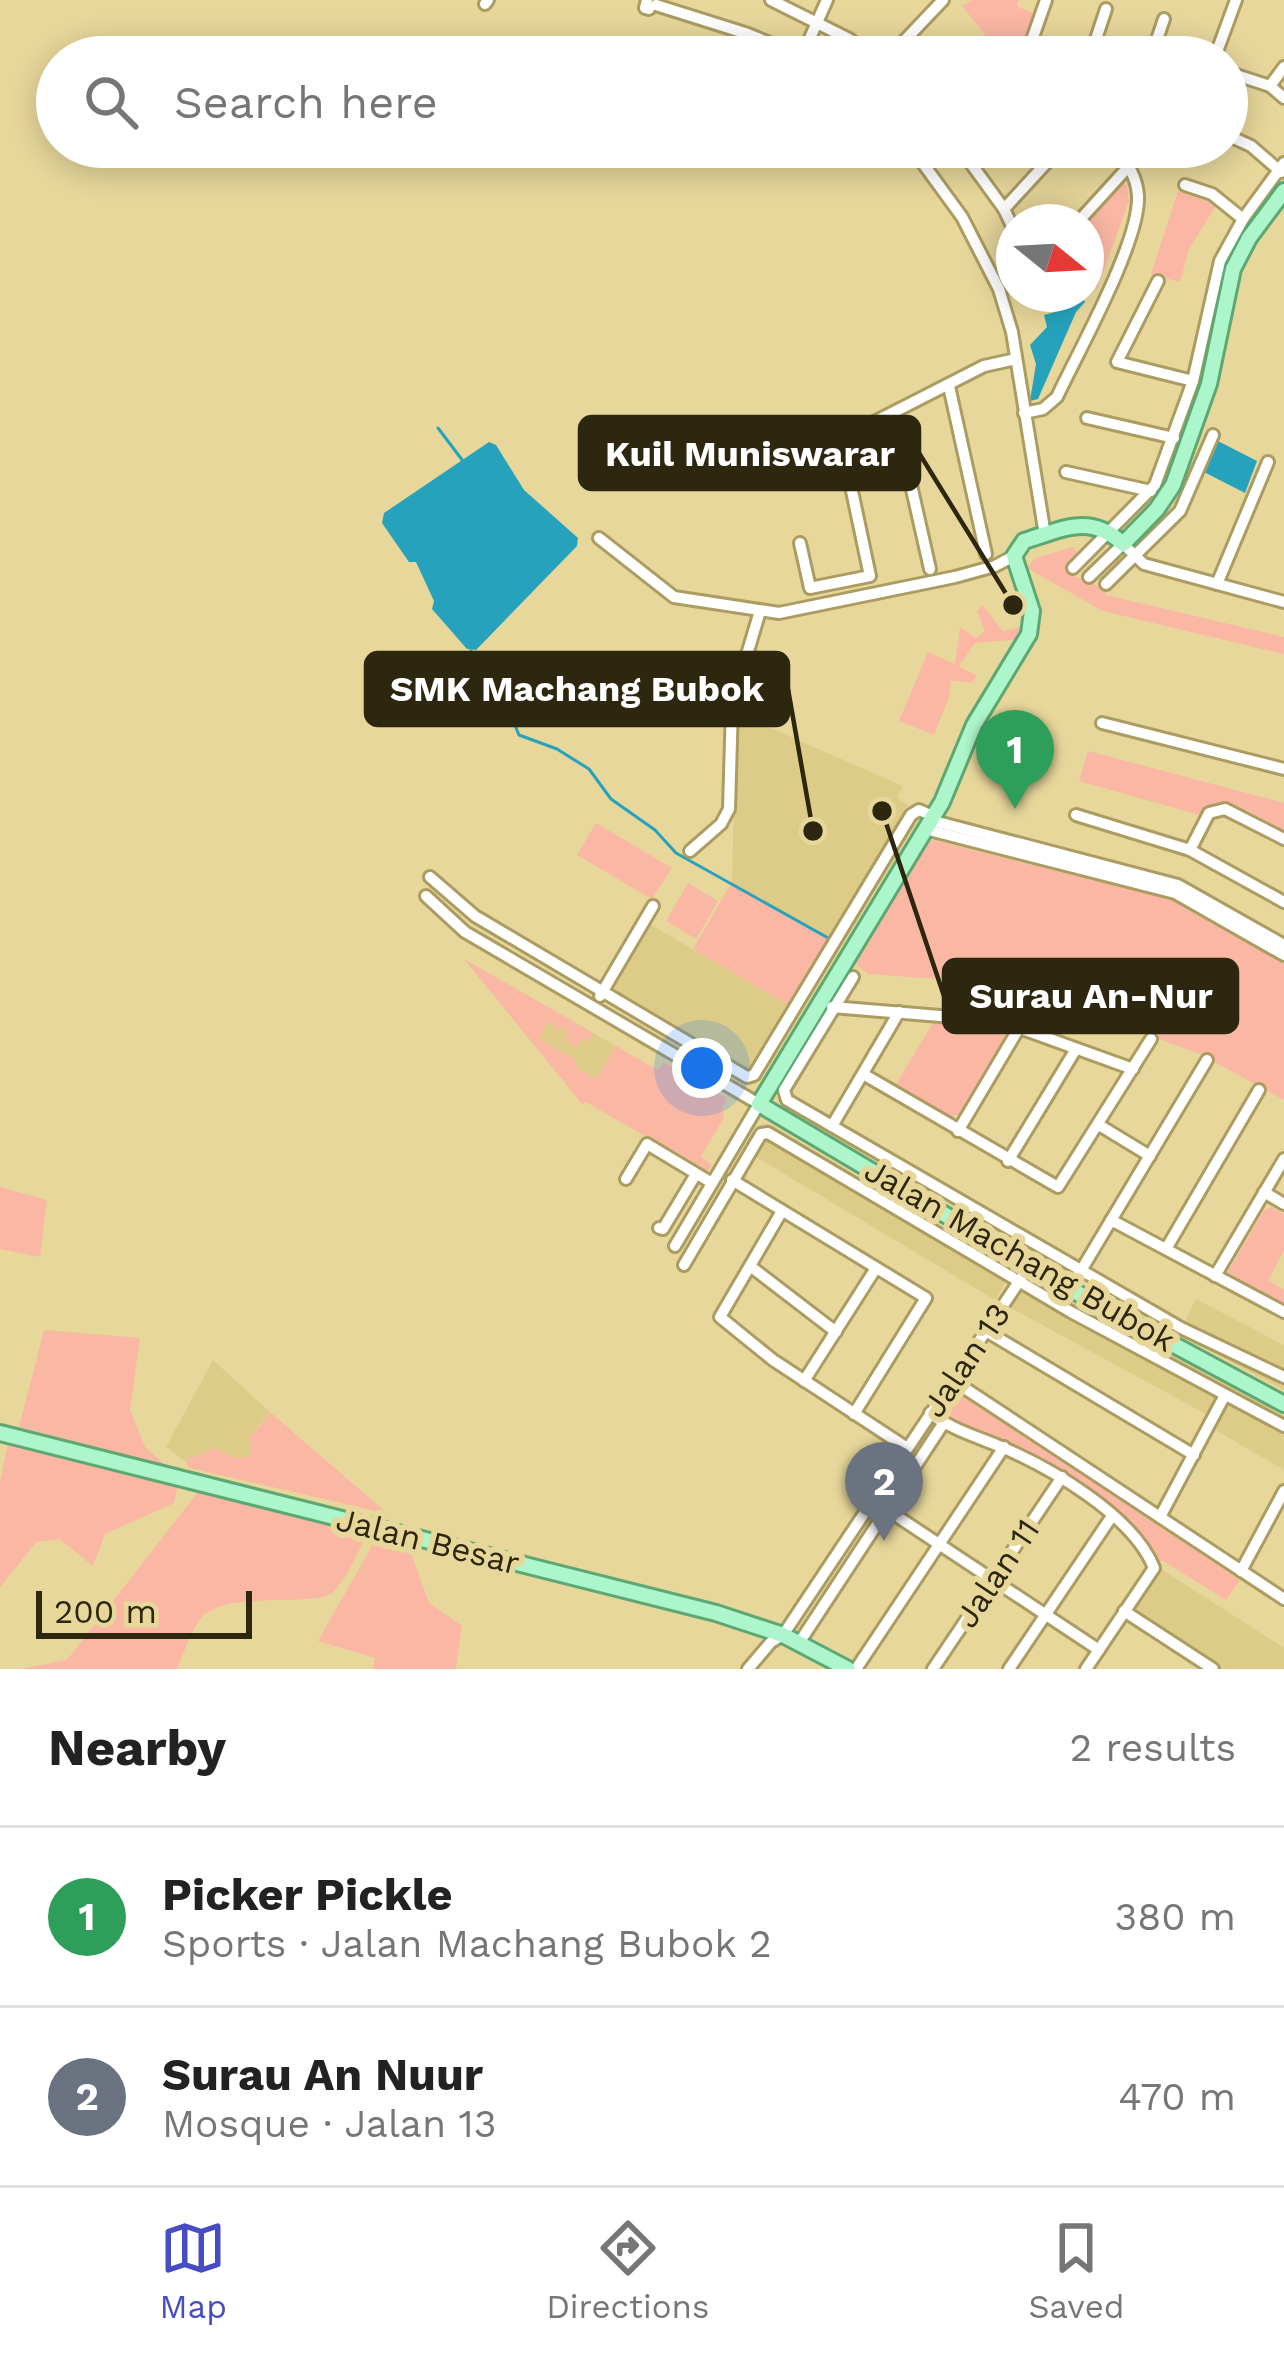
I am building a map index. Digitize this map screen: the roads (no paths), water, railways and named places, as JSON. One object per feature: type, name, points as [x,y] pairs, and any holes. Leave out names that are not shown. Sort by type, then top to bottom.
[{"type":"main road","points":[[759,1104],[817,1006],[829,970],[862,914],[929,822],[974,725],[1032,628],[1030,602],[1014,556],[1020,543],[1087,524],[1110,531],[1129,549],[1173,484],[1209,384],[1233,269],[1284,191]]},
{"type":"main road","name":"Jalan Machang Bubok","points":[[759,1104],[1030,1265],[1076,1280],[1284,1403]]},
{"type":"main road","name":"Jalan Besar","points":[[0,1433],[691,1607],[783,1634],[852,1669]]},
{"type":"street","points":[[771,0],[839,36]]},
{"type":"street","points":[[813,36],[827,0]]},
{"type":"street","points":[[909,36],[944,0]]},
{"type":"street","points":[[1223,36],[1236,0]]},
{"type":"street","points":[[1033,36],[1045,1]]},
{"type":"street","points":[[653,2],[753,36]]},
{"type":"street","points":[[1097,36],[1106,9]]},
{"type":"street","points":[[1212,15],[1229,19]]},
{"type":"street","points":[[1158,36],[1164,19]]},
{"type":"street","points":[[1270,86],[1284,67]]},
{"type":"street","points":[[1248,79],[1270,86],[1284,98]]},
{"type":"street","points":[[1073,568],[1151,491],[1174,438],[1193,381],[1220,261],[1243,219],[1282,168],[1248,145]]},
{"type":"street","points":[[926,168],[962,217],[996,283]]},
{"type":"street","points":[[978,168],[1001,204]]},
{"type":"street","points":[[1009,204],[1041,168]]},
{"type":"street","points":[[1094,204],[1127,168]]},
{"type":"street","points":[[1024,413],[1043,409],[1057,397],[1121,261],[1138,200],[1130,168]]},
{"type":"street","points":[[1185,185],[1212,194],[1243,219]]},
{"type":"street","points":[[1158,281],[1117,362],[1193,381]]},
{"type":"street","points":[[1006,312],[1045,535]]},
{"type":"street","points":[[800,544],[810,589],[870,576],[841,439],[984,366],[1016,359]]},
{"type":"street","points":[[949,386],[986,554]]},
{"type":"street","points":[[895,414],[930,569]]},
{"type":"street","points":[[1087,418],[1174,438]]},
{"type":"street","points":[[1089,577],[1180,511],[1213,435]]},
{"type":"street","points":[[1217,584],[1268,462]]},
{"type":"street","points":[[1066,472],[1151,491]]},
{"type":"street","points":[[599,538],[674,597],[779,613],[955,577],[1014,556]]},
{"type":"street","points":[[1129,549],[1144,563],[1281,601],[1284,587]]},
{"type":"street","points":[[1106,584],[1129,549]]},
{"type":"street","points":[[690,850],[721,824],[729,808],[732,705],[760,610]]},
{"type":"street","points":[[1102,723],[1284,769]]},
{"type":"street","points":[[1190,850],[1209,813],[1225,808],[1284,839]]},
{"type":"street","points":[[1076,815],[1190,850],[1284,902]]},
{"type":"street","points":[[929,822],[1175,893],[1284,955]]},
{"type":"street","points":[[984,838],[1178,885],[1284,945]]},
{"type":"street","points":[[430,878],[475,916],[747,1077],[754,1075],[829,970]]},
{"type":"street","points":[[426,896],[465,932],[759,1104],[675,1246]]},
{"type":"street","points":[[592,1008],[653,906]]},
{"type":"street","points":[[836,1006],[853,977]]},
{"type":"street","points":[[817,1006],[1000,1021],[1132,1070]]},
{"type":"street","name":"Jalan Machang Bubok","points":[[836,1006],[784,1094],[1076,1280]]},
{"type":"street","points":[[832,1126],[899,1012]]},
{"type":"street","points":[[958,1131],[1019,1028]]},
{"type":"street","points":[[862,1074],[1058,1187],[1151,1039]]},
{"type":"street","points":[[1008,1161],[1076,1049]]},
{"type":"street","points":[[1208,1060],[1076,1280],[1284,1377]]},
{"type":"street","points":[[1166,1249],[1259,1090]]},
{"type":"street","points":[[1099,1125],[1150,1156]]},
{"type":"street","points":[[684,1265],[761,1134],[768,1133],[1019,1281],[1284,1426]]},
{"type":"street","points":[[626,1179],[647,1144],[696,1174],[734,1181],[926,1298],[854,1414]]},
{"type":"street","points":[[1215,1276],[1284,1159]]},
{"type":"street","points":[[658,1228],[663,1229],[696,1174]]},
{"type":"street","points":[[1264,1192],[1284,1204]]},
{"type":"street","points":[[782,1211],[720,1317],[804,1381],[907,1448]]},
{"type":"street","points":[[1111,1220],[1284,1312]]},
{"type":"street","points":[[750,1265],[836,1332]]},
{"type":"street","name":"Jalan 13","points":[[748,1669],[783,1634],[1030,1265]]},
{"type":"street","points":[[804,1381],[876,1268]]},
{"type":"street","points":[[986,1331],[1193,1454]]},
{"type":"street","points":[[963,1387],[1284,1599]]},
{"type":"street","points":[[1160,1517],[1225,1395]]},
{"type":"street","points":[[930,1413],[944,1424],[1062,1477],[1112,1516],[1154,1568],[1086,1669]]},
{"type":"street","points":[[799,1643],[944,1424]]},
{"type":"street","points":[[852,1669],[1004,1448]]},
{"type":"street","name":"Jalan 11","points":[[933,1669],[1062,1477]]},
{"type":"street","points":[[1241,1570],[1284,1491]]},
{"type":"street","points":[[886,1509],[1099,1650]]},
{"type":"street","points":[[1009,1669],[1112,1516]]},
{"type":"street","points":[[1124,1611],[1213,1669]]},
{"type":"water","points":[[1076,312],[1038,399],[1030,401],[1036,364],[1030,345],[1047,327],[1044,315]]},
{"type":"water","points":[[1216,440],[1257,461],[1245,493],[1204,472]]},
{"type":"water","points":[[489,442],[496,445],[524,490],[578,538],[577,546],[476,650],[467,649],[432,609],[434,601],[416,562],[409,562],[382,523],[384,513]]},
{"type":"waterway","points":[[438,428],[463,461]]},
{"type":"waterway","points":[[471,651],[471,667],[505,701],[519,735],[557,749],[589,769],[611,799],[655,830],[676,853],[830,939]]},
{"type":"place","name":"Kuil Muniswarar","points":[[1013,605]]},
{"type":"place","name":"Picker Pickle","points":[[1015,809]]},
{"type":"place","name":"Surau An-Nur","points":[[882,811]]},
{"type":"place","name":"SMK Machang Bubok","points":[[813,831]]},
{"type":"place","name":"Surau An Nuur","points":[[884,1541]]}]
